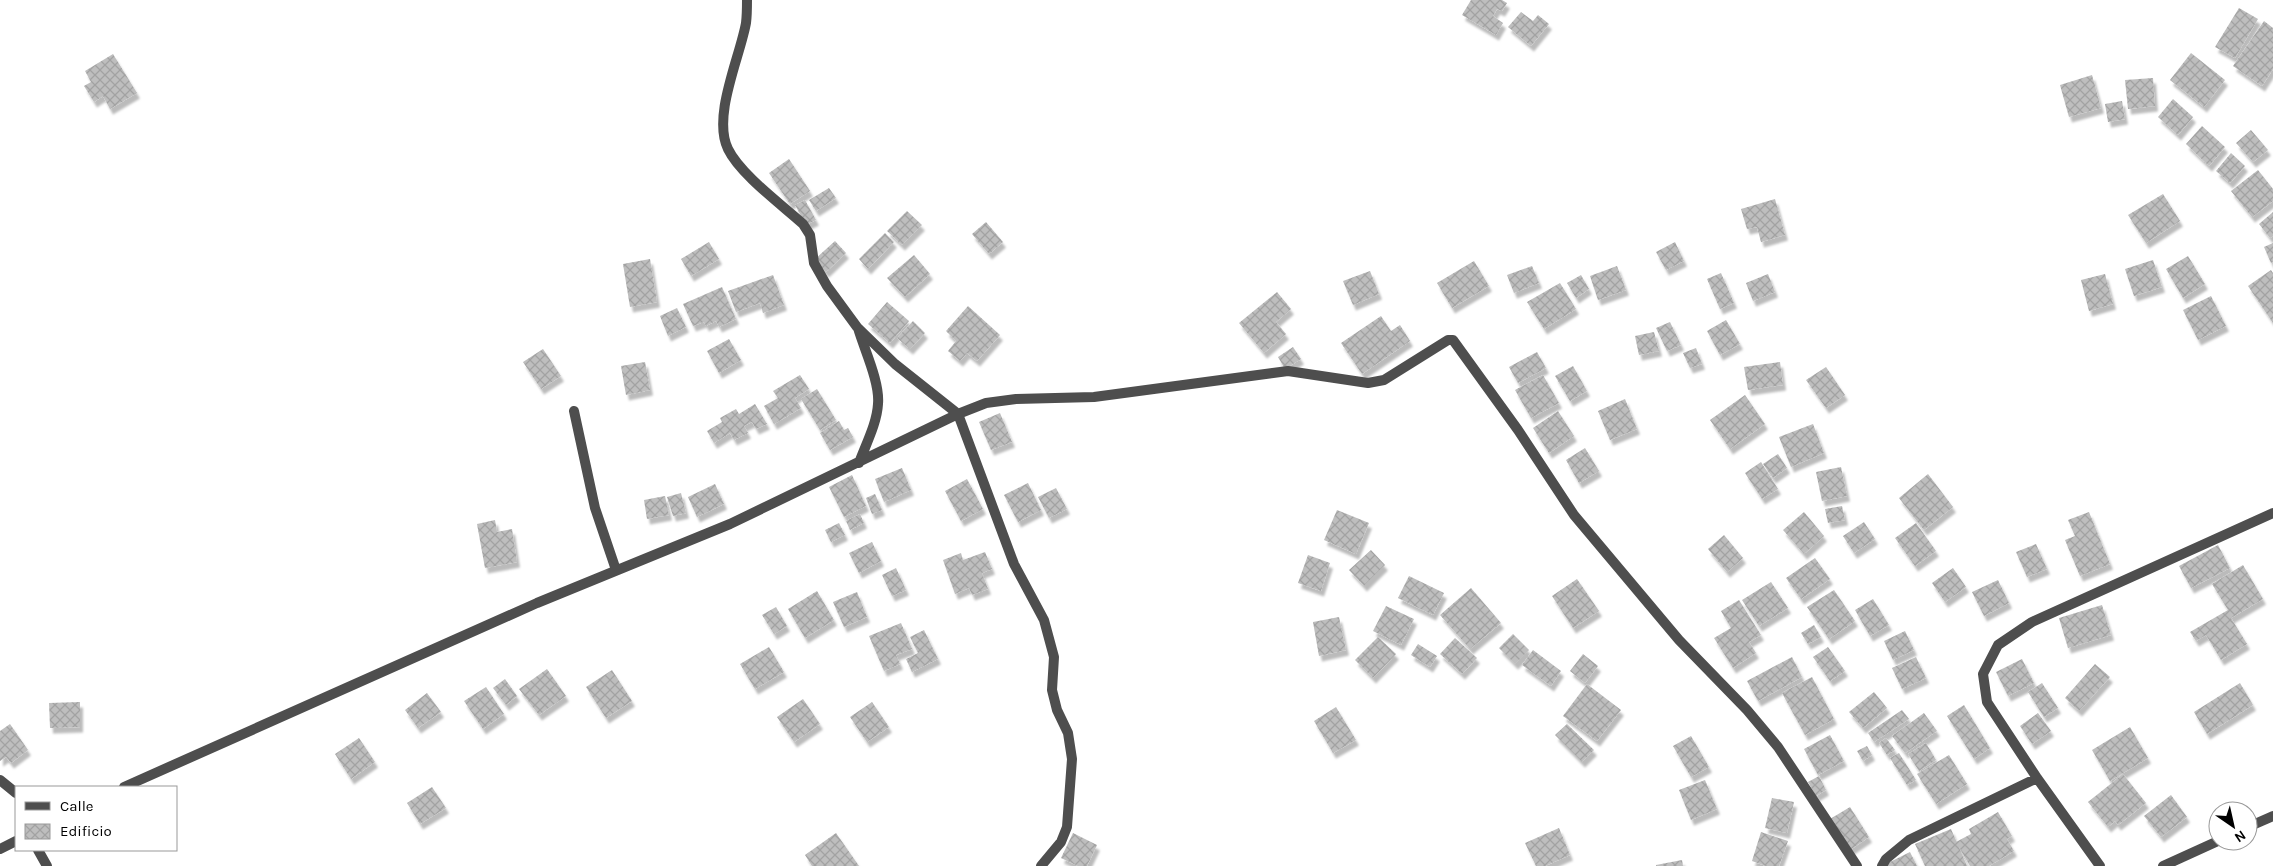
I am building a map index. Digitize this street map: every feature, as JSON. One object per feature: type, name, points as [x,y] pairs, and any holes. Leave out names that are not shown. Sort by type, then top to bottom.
[{"type":"street","points":[[747,0],[746,23],[726,94],[724,133],[728,149],[742,169],[803,224],[810,234],[814,263],[827,286],[857,328],[895,364],[958,414],[1014,564],[1044,620],[1054,657],[1052,690],[1057,710],[1068,733],[1072,759],[1067,827],[1061,842],[1041,866]]},
{"type":"street","points":[[857,328],[878,390],[879,402],[877,414],[859,463]]},
{"type":"street","points":[[126,786],[537,603],[730,524],[958,414],[986,403],[1016,398],[1094,397],[1288,371],[1368,383],[1384,380],[1448,340],[1453,340],[1518,430],[1574,515],[1679,640],[1747,710],[1778,747],[1858,866]]},
{"type":"street","points":[[574,410],[595,508],[616,570]]},
{"type":"street","points":[[2100,866],[2037,778],[1987,702],[1982,674],[1998,645],[2032,622],[2273,513]]},
{"type":"street","points":[[1882,866],[1886,859],[1909,840],[2037,778]]},
{"type":"street","points":[[0,780],[15,792]]},
{"type":"street","points":[[2258,823],[2273,816]]},
{"type":"street","points":[[0,849],[15,842]]},
{"type":"street","points":[[2163,866],[2208,846]]},
{"type":"street","points":[[38,851],[46,866]]},
{"type":"building","points":[[1471,0],[1502,0],[1507,3],[1502,11],[1497,9],[1493,16],[1503,23],[1496,35],[1462,15]]},
{"type":"building","points":[[2239,8],[2258,19],[2235,58],[2215,47]]},
{"type":"building","points":[[1521,12],[1533,21],[1538,15],[1549,24],[1531,46],[1508,27]]},
{"type":"building","points":[[2264,21],[2273,28],[2273,69],[2262,86],[2233,66]]},
{"type":"building","points":[[2191,53],[2225,80],[2204,107],[2170,80]]},
{"type":"building","points":[[113,54],[137,93],[110,109],[103,96],[94,102],[84,86],[91,82],[85,71]]},
{"type":"building","points":[[2092,75],[2101,108],[2069,117],[2060,85]]},
{"type":"building","points":[[2153,78],[2155,106],[2128,109],[2125,80]]},
{"type":"building","points":[[2173,99],[2193,117],[2178,135],[2158,117]]},
{"type":"building","points":[[2122,101],[2125,119],[2108,122],[2105,104]]},
{"type":"building","points":[[2202,126],[2225,147],[2209,166],[2186,144]]},
{"type":"building","points":[[2251,130],[2268,150],[2253,162],[2236,143]]},
{"type":"building","points":[[2231,153],[2245,166],[2230,183],[2216,171]]},
{"type":"building","points":[[789,159],[810,191],[790,204],[769,173]]},
{"type":"building","points":[[2258,170],[2273,189],[2273,201],[2252,217],[2231,191]]},
{"type":"building","points":[[829,188],[836,198],[816,211],[809,200]]},
{"type":"building","points":[[2163,194],[2180,221],[2146,243],[2128,215]]},
{"type":"building","points":[[1775,199],[1785,235],[1761,242],[1757,227],[1747,229],[1741,209]]},
{"type":"building","points":[[805,200],[816,220],[806,225],[795,205]]},
{"type":"building","points":[[907,211],[922,225],[902,245],[887,231]]},
{"type":"building","points":[[2273,212],[2273,236],[2270,238],[2259,224]]},
{"type":"building","points":[[986,222],[1003,242],[989,254],[972,234]]},
{"type":"building","points":[[885,233],[894,242],[868,269],[859,259]]},
{"type":"building","points":[[835,241],[846,253],[826,272],[814,260]]},
{"type":"building","points":[[709,242],[719,259],[691,276],[681,259]]},
{"type":"building","points":[[1675,242],[1684,261],[1666,270],[1656,252]]},
{"type":"building","points":[[2273,243],[2273,262],[2271,263],[2264,247]]},
{"type":"building","points":[[914,255],[930,274],[905,297],[887,278]]},
{"type":"building","points":[[2188,256],[2205,284],[2183,298],[2166,269]]},
{"type":"building","points":[[650,259],[657,302],[630,307],[623,264]]},
{"type":"building","points":[[2153,260],[2162,287],[2134,296],[2125,269]]},
{"type":"building","points":[[1474,261],[1489,286],[1452,308],[1437,283]]},
{"type":"building","points":[[1532,266],[1539,283],[1514,293],[1507,275]]},
{"type":"building","points":[[1617,266],[1626,290],[1598,300],[1590,276]]},
{"type":"building","points":[[2271,270],[2273,273],[2273,323],[2248,286]]},
{"type":"building","points":[[1370,271],[1379,294],[1353,305],[1343,281]]},
{"type":"building","points":[[1721,273],[1734,303],[1720,309],[1707,279]]},
{"type":"building","points":[[1768,274],[1775,292],[1753,301],[1746,283]]},
{"type":"building","points":[[2105,274],[2113,304],[2089,311],[2081,280]]},
{"type":"building","points":[[773,275],[784,305],[763,313],[760,303],[736,312],[728,291]]},
{"type":"building","points":[[1581,275],[1589,289],[1576,298],[1567,283]]},
{"type":"building","points":[[1560,283],[1576,309],[1544,329],[1527,302]]},
{"type":"building","points":[[722,287],[736,319],[719,327],[716,321],[706,326],[704,322],[693,326],[683,304]]},
{"type":"building","points":[[1277,292],[1291,309],[1276,322],[1286,334],[1264,353],[1239,323]]},
{"type":"building","points":[[2211,296],[2226,326],[2198,340],[2183,310]]},
{"type":"building","points":[[887,302],[909,321],[890,343],[868,324]]},
{"type":"building","points":[[968,306],[1000,335],[977,361],[967,353],[960,361],[948,351],[956,341],[946,331]]},
{"type":"building","points":[[677,308],[686,327],[668,336],[660,316]]},
{"type":"building","points":[[1381,316],[1391,331],[1400,325],[1410,341],[1362,374],[1341,343]]},
{"type":"building","points":[[1726,320],[1740,344],[1720,355],[1707,331]]},
{"type":"building","points":[[913,321],[925,333],[910,349],[897,338]]},
{"type":"building","points":[[1670,322],[1681,345],[1667,351],[1656,328]]},
{"type":"building","points":[[1654,332],[1659,351],[1639,355],[1635,336]]},
{"type":"building","points":[[729,339],[741,360],[719,373],[707,351]]},
{"type":"building","points":[[1293,347],[1301,359],[1285,369],[1278,357]]},
{"type":"building","points":[[1696,348],[1702,364],[1690,368],[1683,353]]},
{"type":"building","points":[[543,349],[561,376],[541,389],[523,362]]},
{"type":"building","points":[[1537,352],[1546,368],[1518,383],[1509,367]]},
{"type":"building","points":[[645,362],[650,390],[626,395],[621,366]]},
{"type":"building","points":[[1780,362],[1783,385],[1748,390],[1744,367]]},
{"type":"building","points":[[1573,366],[1587,391],[1570,401],[1555,376]]},
{"type":"building","points":[[1826,367],[1845,395],[1826,408],[1806,380]]},
{"type":"building","points":[[800,375],[809,389],[795,398],[801,408],[774,424],[764,406],[778,398],[773,391]]},
{"type":"building","points":[[1543,375],[1559,403],[1531,418],[1515,390]]},
{"type":"building","points":[[817,389],[836,420],[820,430],[801,399]]},
{"type":"building","points":[[1745,395],[1765,424],[1730,449],[1710,420]]},
{"type":"building","points":[[1625,399],[1637,429],[1610,440],[1598,411]]},
{"type":"building","points":[[755,404],[767,424],[756,429],[752,422],[744,426],[748,433],[734,440],[730,433],[714,443],[707,431],[722,422],[720,418],[736,409],[739,414]]},
{"type":"building","points":[[1558,411],[1574,436],[1549,453],[1533,428]]},
{"type":"building","points":[[1000,413],[1012,442],[991,450],[979,422]]},
{"type":"building","points":[[839,421],[844,430],[848,428],[853,437],[830,450],[820,433]]},
{"type":"building","points":[[1813,424],[1824,453],[1791,467],[1779,437]]},
{"type":"building","points":[[1585,448],[1599,471],[1579,483],[1566,460]]},
{"type":"building","points":[[1778,454],[1787,468],[1773,478],[1763,464]]},
{"type":"building","points":[[1761,462],[1778,489],[1762,499],[1745,473]]},
{"type":"building","points":[[1841,467],[1847,496],[1822,501],[1816,472]]},
{"type":"building","points":[[902,468],[911,490],[884,502],[875,479]]},
{"type":"building","points":[[1928,474],[1953,507],[1924,530],[1899,498]]},
{"type":"building","points":[[852,475],[866,506],[844,517],[829,487]]},
{"type":"building","points":[[967,479],[983,509],[961,521],[945,491]]},
{"type":"building","points":[[1028,483],[1041,510],[1018,522],[1004,495]]},
{"type":"building","points":[[715,484],[724,504],[697,517],[688,497]]},
{"type":"building","points":[[1056,488],[1067,509],[1049,518],[1038,497]]},
{"type":"building","points":[[681,493],[686,513],[673,516],[667,497]]},
{"type":"building","points":[[875,494],[882,510],[872,514],[866,498]]},
{"type":"building","points":[[665,496],[669,515],[647,519],[644,500]]},
{"type":"building","points":[[1842,506],[1845,520],[1828,523],[1825,509]]},
{"type":"building","points":[[1337,510],[1369,523],[1356,554],[1324,540]]},
{"type":"building","points":[[1804,512],[1824,536],[1804,554],[1783,530]]},
{"type":"building","points":[[2089,512],[2110,564],[2080,576],[2065,540],[2075,536],[2068,520]]},
{"type":"building","points":[[860,514],[864,523],[850,530],[846,521]]},
{"type":"building","points":[[495,520],[497,532],[512,529],[517,562],[485,568],[477,524]]},
{"type":"building","points":[[1864,522],[1875,539],[1854,553],[1843,536]]},
{"type":"building","points":[[839,523],[845,535],[831,542],[825,530]]},
{"type":"building","points":[[1916,523],[1936,551],[1915,566],[1895,538]]},
{"type":"building","points":[[1724,535],[1743,558],[1727,572],[1708,549]]},
{"type":"building","points":[[872,542],[881,561],[859,573],[849,553]]},
{"type":"building","points":[[2036,544],[2047,569],[2027,577],[2016,552]]},
{"type":"building","points":[[2218,545],[2230,568],[2191,588],[2179,566]]},
{"type":"building","points":[[1371,550],[1385,565],[1364,586],[1349,570]]},
{"type":"building","points":[[985,552],[992,569],[982,573],[988,589],[972,595],[969,588],[955,594],[943,560],[961,553],[963,560]]},
{"type":"building","points":[[1308,555],[1330,563],[1321,591],[1298,583]]},
{"type":"building","points":[[1815,558],[1830,579],[1801,599],[1786,578]]},
{"type":"building","points":[[2243,565],[2263,599],[2231,618],[2247,644],[2221,660],[2206,635],[2196,641],[2190,632],[2228,610],[2212,584]]},
{"type":"building","points":[[896,568],[906,590],[892,596],[882,575]]},
{"type":"building","points":[[1953,568],[1966,587],[1945,602],[1932,583]]},
{"type":"building","points":[[1409,576],[1444,593],[1433,615],[1398,598]]},
{"type":"building","points":[[1577,579],[1599,611],[1573,628],[1552,596]]},
{"type":"building","points":[[1998,580],[2009,603],[1984,616],[1972,592]]},
{"type":"building","points":[[1771,582],[1788,608],[1759,626],[1742,600]]},
{"type":"building","points":[[1471,588],[1501,623],[1470,649],[1440,615]]},
{"type":"building","points":[[1834,590],[1855,621],[1829,639],[1807,607]]},
{"type":"building","points":[[817,591],[834,620],[805,638],[788,609]]},
{"type":"building","points":[[857,592],[867,617],[844,627],[833,602]]},
{"type":"building","points":[[1873,599],[1889,625],[1870,636],[1855,610]]},
{"type":"building","points":[[1739,600],[1761,635],[1749,642],[1756,653],[1733,668],[1714,638],[1731,628],[1721,611]]},
{"type":"building","points":[[2102,605],[2111,635],[2068,648],[2059,618]]},
{"type":"building","points":[[1386,606],[1414,619],[1401,645],[1373,631]]},
{"type":"building","points":[[776,607],[787,626],[774,634],[762,615]]},
{"type":"building","points":[[1339,617],[1346,650],[1319,656],[1313,622]]},
{"type":"building","points":[[901,623],[912,649],[896,655],[900,664],[884,671],[869,636]]},
{"type":"building","points":[[1814,625],[1821,637],[1808,644],[1801,633]]},
{"type":"building","points":[[924,630],[938,659],[912,672],[906,659],[918,653],[910,637]]},
{"type":"building","points":[[1905,631],[1914,650],[1893,660],[1884,641]]},
{"type":"building","points":[[1513,634],[1529,650],[1515,664],[1499,648]]},
{"type":"building","points":[[1378,637],[1396,654],[1373,678],[1355,660]]},
{"type":"building","points":[[1455,638],[1477,658],[1462,674],[1440,654]]},
{"type":"building","points":[[1418,644],[1437,656],[1430,667],[1411,655]]},
{"type":"building","points":[[769,647],[784,672],[755,689],[740,664]]},
{"type":"building","points":[[1828,647],[1845,671],[1830,681],[1813,657]]},
{"type":"building","points":[[1533,650],[1561,671],[1551,686],[1522,665]]},
{"type":"building","points":[[1583,654],[1598,666],[1585,683],[1570,671]]},
{"type":"building","points":[[1792,657],[1802,677],[1758,701],[1747,681]]},
{"type":"building","points":[[1916,657],[1926,678],[1902,689],[1892,668]]},
{"type":"building","points":[[2022,659],[2034,683],[2008,696],[1996,672]]},
{"type":"building","points":[[2095,664],[2110,677],[2079,711],[2065,698]]},
{"type":"building","points":[[547,669],[566,696],[539,715],[519,689]]},
{"type":"building","points":[[612,670],[632,701],[606,718],[586,687]]},
{"type":"building","points":[[1812,677],[1834,719],[1805,735],[1782,693]]},
{"type":"building","points":[[505,679],[517,696],[506,705],[493,688]]},
{"type":"building","points":[[2042,683],[2058,708],[2044,717],[2028,692]]},
{"type":"building","points":[[2240,683],[2253,705],[2207,734],[2194,712]]},
{"type":"building","points":[[1587,684],[1621,710],[1597,741],[1563,716]]},
{"type":"building","points":[[486,687],[504,714],[483,729],[464,701]]},
{"type":"building","points":[[1874,692],[1887,708],[1863,728],[1849,712]]},
{"type":"building","points":[[427,693],[441,712],[418,728],[405,710]]},
{"type":"building","points":[[803,699],[820,724],[794,742],[777,717]]},
{"type":"building","points":[[80,702],[80,727],[50,728],[49,703]]},
{"type":"building","points":[[872,702],[889,727],[867,742],[850,717]]},
{"type":"building","points":[[1964,705],[1990,748],[1974,759],[1947,716]]},
{"type":"building","points":[[1336,707],[1356,740],[1333,753],[1314,721]]},
{"type":"building","points":[[1902,710],[1909,719],[1874,742],[1868,733]]},
{"type":"building","points":[[1924,713],[1937,731],[1905,753],[1892,736]]},
{"type":"building","points":[[2038,713],[2051,731],[2032,744],[2020,726]]},
{"type":"building","points":[[10,724],[28,750],[11,763],[6,757],[0,761],[0,731]]},
{"type":"building","points":[[1567,724],[1594,750],[1582,762],[1555,735]]},
{"type":"building","points":[[2130,727],[2148,758],[2110,781],[2092,750]]},
{"type":"building","points":[[1830,735],[1844,761],[1818,775],[1804,749]]},
{"type":"building","points":[[1691,736],[1709,767],[1691,777],[1673,746]]},
{"type":"building","points":[[359,738],[375,762],[351,779],[335,754]]},
{"type":"building","points":[[1886,738],[1895,750],[1887,755],[1879,743]]},
{"type":"building","points":[[1926,743],[1936,760],[1919,771],[1908,754]]},
{"type":"building","points":[[1867,746],[1872,755],[1863,761],[1857,751]]},
{"type":"building","points":[[1899,753],[1916,780],[1907,785],[1890,758]]},
{"type":"building","points":[[1949,755],[1967,784],[1936,804],[1917,774]]},
{"type":"building","points":[[2123,774],[2146,803],[2118,825],[2115,821],[2108,827],[2088,802]]},
{"type":"building","points":[[1819,776],[1826,790],[1816,796],[1808,782]]},
{"type":"building","points":[[1705,780],[1717,809],[1691,820],[1679,790]]},
{"type":"building","points":[[432,787],[446,808],[420,824],[407,803]]},
{"type":"building","points":[[2171,795],[2187,817],[2161,837],[2144,816]]},
{"type":"building","points":[[1772,798],[1794,802],[1787,833],[1765,828]]},
{"type":"building","points":[[1850,807],[1869,837],[1850,850],[1830,819]]},
{"type":"building","points":[[1998,812],[2012,836],[2007,839],[2014,851],[1989,866],[1970,866],[1956,842],[1971,834],[1969,829]]},
{"type":"building","points":[[1559,828],[1570,855],[1545,866],[1536,866],[1525,843]]},
{"type":"building","points":[[1951,829],[1967,866],[1925,866],[1915,844]]},
{"type":"building","points":[[1761,832],[1788,841],[1779,866],[1766,866],[1752,861]]},
{"type":"building","points":[[836,833],[859,866],[812,866],[805,855]]},
{"type":"building","points":[[1073,833],[1097,845],[1087,866],[1078,866],[1061,858]]},
{"type":"building","points":[[1910,852],[1917,866],[1887,866],[1886,864]]},
{"type":"building","points":[[1682,860],[1683,866],[1656,866],[1656,865]]}]
